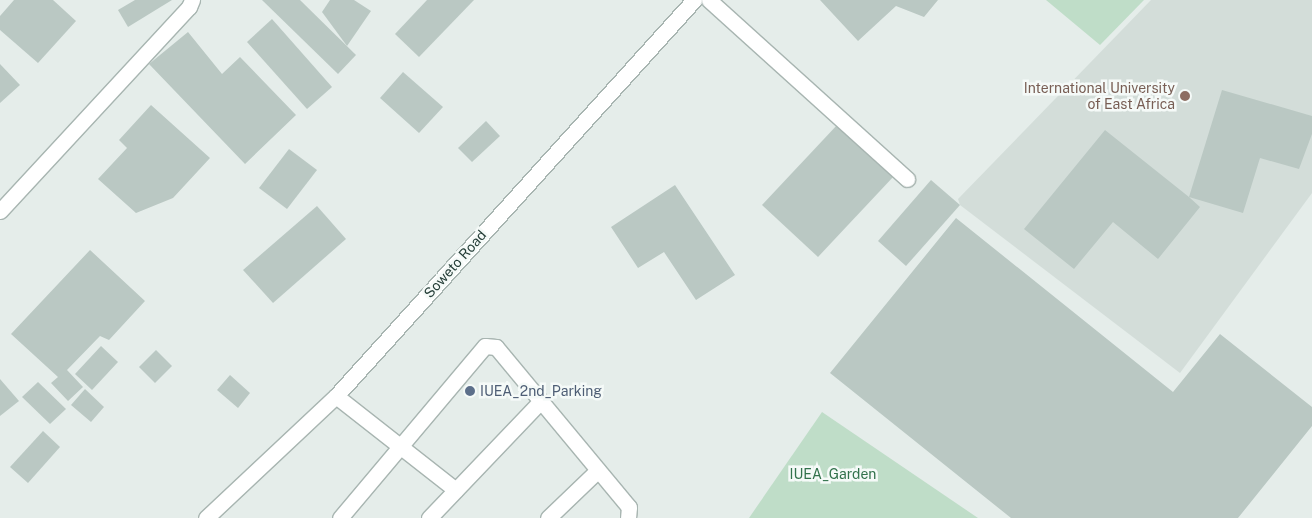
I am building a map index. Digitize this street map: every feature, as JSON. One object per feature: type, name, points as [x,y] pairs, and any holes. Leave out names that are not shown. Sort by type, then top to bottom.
[{"type":"street","points":[[0,211],[190,7],[192,0]]},
{"type":"street","name":"Soweto Road","points":[[206,518],[336,396],[694,0]]},
{"type":"street","points":[[709,0],[907,180]]},
{"type":"street","points":[[340,518],[485,346],[496,347],[541,401],[629,507],[628,518]]},
{"type":"street","points":[[336,396],[399,448],[456,490]]},
{"type":"street","points":[[429,518],[541,401]]},
{"type":"street","points":[[548,518],[598,470]]},
{"type":"shaded area","name":"International University of East Africa","points":[[1151,0],[1312,0],[1312,193],[1180,373],[960,205],[958,199]]},
{"type":"green space","points":[[1046,0],[1144,0],[1100,45]]},
{"type":"green space","name":"IUEA_Garden","points":[[822,412],[978,518],[749,518]]},
{"type":"building","points":[[14,0],[53,0],[76,21],[38,63],[0,30],[0,16]]},
{"type":"building","points":[[135,0],[172,0],[128,27],[118,10]]},
{"type":"building","points":[[262,0],[300,0],[356,55],[338,74]]},
{"type":"building","points":[[330,0],[354,0],[371,11],[347,46],[322,12]]},
{"type":"building","points":[[427,0],[474,0],[419,57],[395,34]]},
{"type":"building","points":[[820,0],[938,0],[924,17],[896,6],[858,41]]},
{"type":"building","points":[[272,19],[332,87],[307,109],[247,42]]},
{"type":"building","points":[[188,32],[222,74],[240,57],[296,115],[245,164],[149,64]]},
{"type":"building","points":[[0,64],[20,85],[0,103]]},
{"type":"building","points":[[403,72],[443,107],[419,133],[380,98]]},
{"type":"building","points":[[1222,90],[1312,116],[1312,134],[1299,169],[1260,158],[1243,213],[1189,197]]},
{"type":"building","points":[[151,105],[210,158],[173,198],[136,213],[98,179],[127,148],[119,140]]},
{"type":"building","points":[[486,121],[500,136],[472,162],[458,148]]},
{"type":"building","points":[[838,124],[894,176],[818,257],[762,205]]},
{"type":"building","points":[[1105,130],[1200,207],[1158,259],[1113,222],[1074,269],[1024,229]]},
{"type":"building","points":[[289,149],[317,170],[287,209],[259,188]]},
{"type":"building","points":[[931,180],[960,205],[906,266],[878,241]]},
{"type":"building","points":[[675,185],[735,275],[696,300],[664,252],[638,268],[611,227]]},
{"type":"building","points":[[317,206],[346,239],[273,303],[243,270]]},
{"type":"building","points":[[956,218],[1173,392],[1220,334],[1312,407],[1312,426],[1238,518],[1011,518],[830,373]]},
{"type":"building","points":[[90,250],[145,301],[109,340],[100,336],[67,370],[83,387],[68,401],[51,383],[58,377],[11,334]]},
{"type":"building","points":[[101,346],[118,362],[92,390],[75,374]]},
{"type":"building","points":[[156,350],[172,366],[155,383],[139,367]]},
{"type":"building","points":[[230,375],[250,393],[238,408],[217,390]]},
{"type":"building","points":[[0,379],[19,401],[0,416]]},
{"type":"building","points":[[38,382],[66,409],[50,424],[22,397]]},
{"type":"building","points":[[85,389],[104,407],[91,422],[71,405]]},
{"type":"building","points":[[43,431],[60,447],[28,483],[10,467]]},
{"type":"place","name":"International University of East Africa","points":[[1185,96]]},
{"type":"place","name":"IUEA_2nd_Parking","points":[[470,391]]}]
